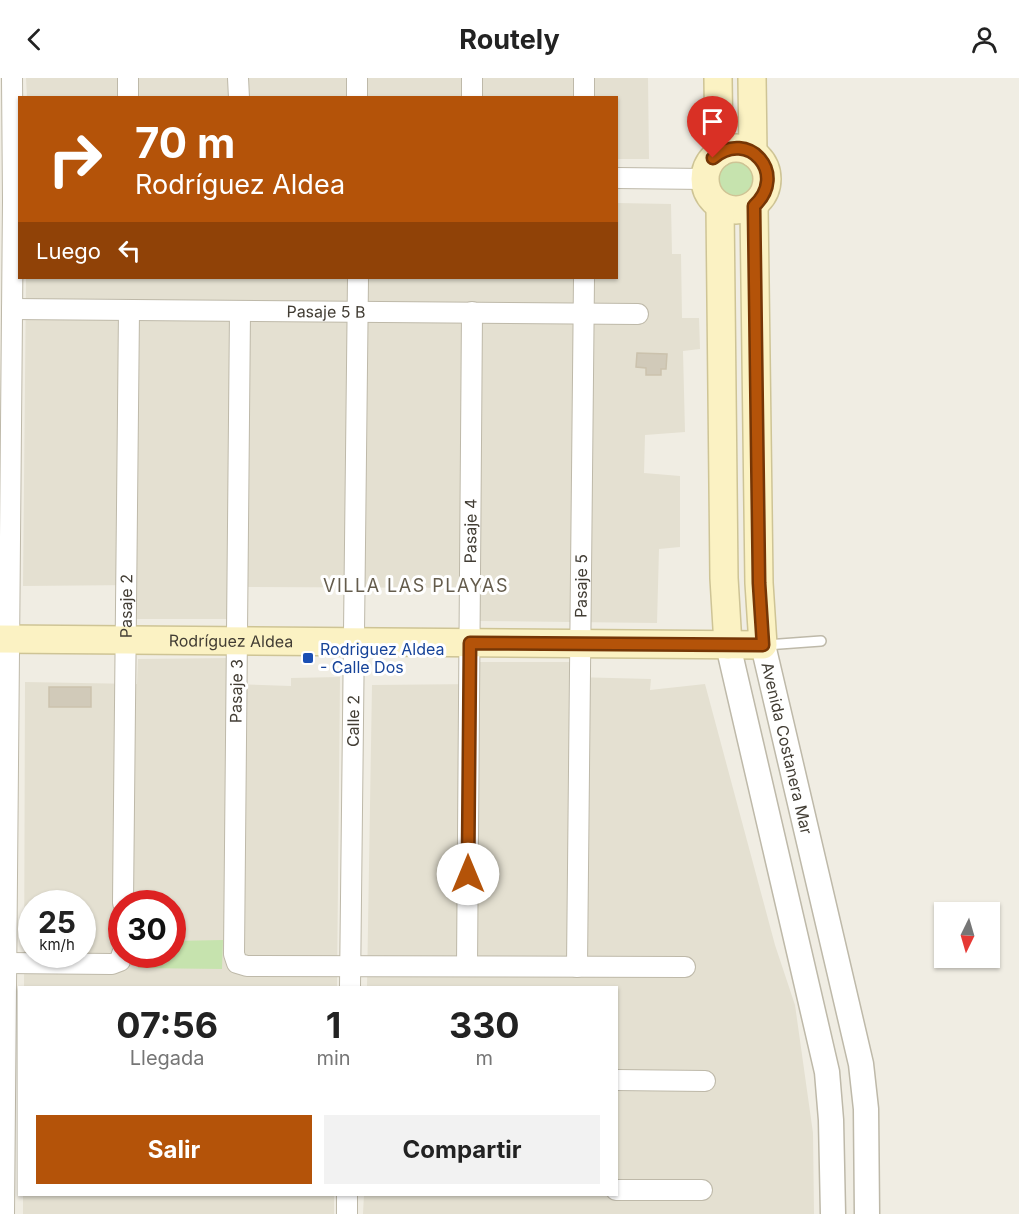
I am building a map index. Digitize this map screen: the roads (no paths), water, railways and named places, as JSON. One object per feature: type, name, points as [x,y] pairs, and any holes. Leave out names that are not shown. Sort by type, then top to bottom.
[{"type":"main road","points":[[718,78],[719,153]]},
{"type":"main road","name":"Avenida Costanera Mar","points":[[752,78],[753,153],[760,159],[768,175],[765,192],[754,206],[759,583],[763,645]]},
{"type":"main road","points":[[753,153],[736,148],[719,153],[709,164],[705,178],[707,192],[720,206],[737,210],[754,206]]},
{"type":"main road","points":[[720,206],[724,578],[728,645]]},
{"type":"main road","name":"Rodríguez Aldea","points":[[5,639],[763,645]]},
{"type":"street","points":[[4,1214],[8,1186],[5,639],[6,405],[12,309],[12,78]]},
{"type":"street","points":[[128,78],[128,96]]},
{"type":"street","points":[[238,78],[238,96]]},
{"type":"street","points":[[357,78],[357,96]]},
{"type":"street","points":[[472,78],[472,96]]},
{"type":"street","points":[[584,78],[584,96]]},
{"type":"street","points":[[618,178],[705,178]]},
{"type":"street","name":"Calle 2","points":[[350,986],[358,279]]},
{"type":"street","name":"Pasaje 5","points":[[577,967],[584,279]]},
{"type":"street","name":"Pasaje 5 B","points":[[12,309],[639,314]]},
{"type":"street","name":"Pasaje 2","points":[[123,890],[129,310]]},
{"type":"street","name":"Pasaje 3","points":[[240,311],[234,954],[237,963],[246,966],[350,966]]},
{"type":"street","name":"Pasaje 4","points":[[467,966],[472,312]]},
{"type":"street","points":[[728,645],[825,1062],[831,1120],[833,1214]]},
{"type":"street","name":"Avenida Costanera Mar","points":[[763,645],[861,1064],[866,1109],[867,1214]]},
{"type":"street","points":[[6,963],[108,964]]},
{"type":"street","points":[[350,966],[685,967]]},
{"type":"street","points":[[618,1080],[705,1081]]},
{"type":"street","points":[[618,1190],[702,1190]]},
{"type":"street","points":[[347,1196],[347,1214]]},
{"type":"lane","name":"Rodríguez Aldea","points":[[763,645],[821,641]]},
{"type":"place","name":"Rodriguez Aldea - Calle Dos","points":[[308,658]]},
{"type":"district","name":"VILLA LAS PLAYAS","points":[[416,585]]}]
